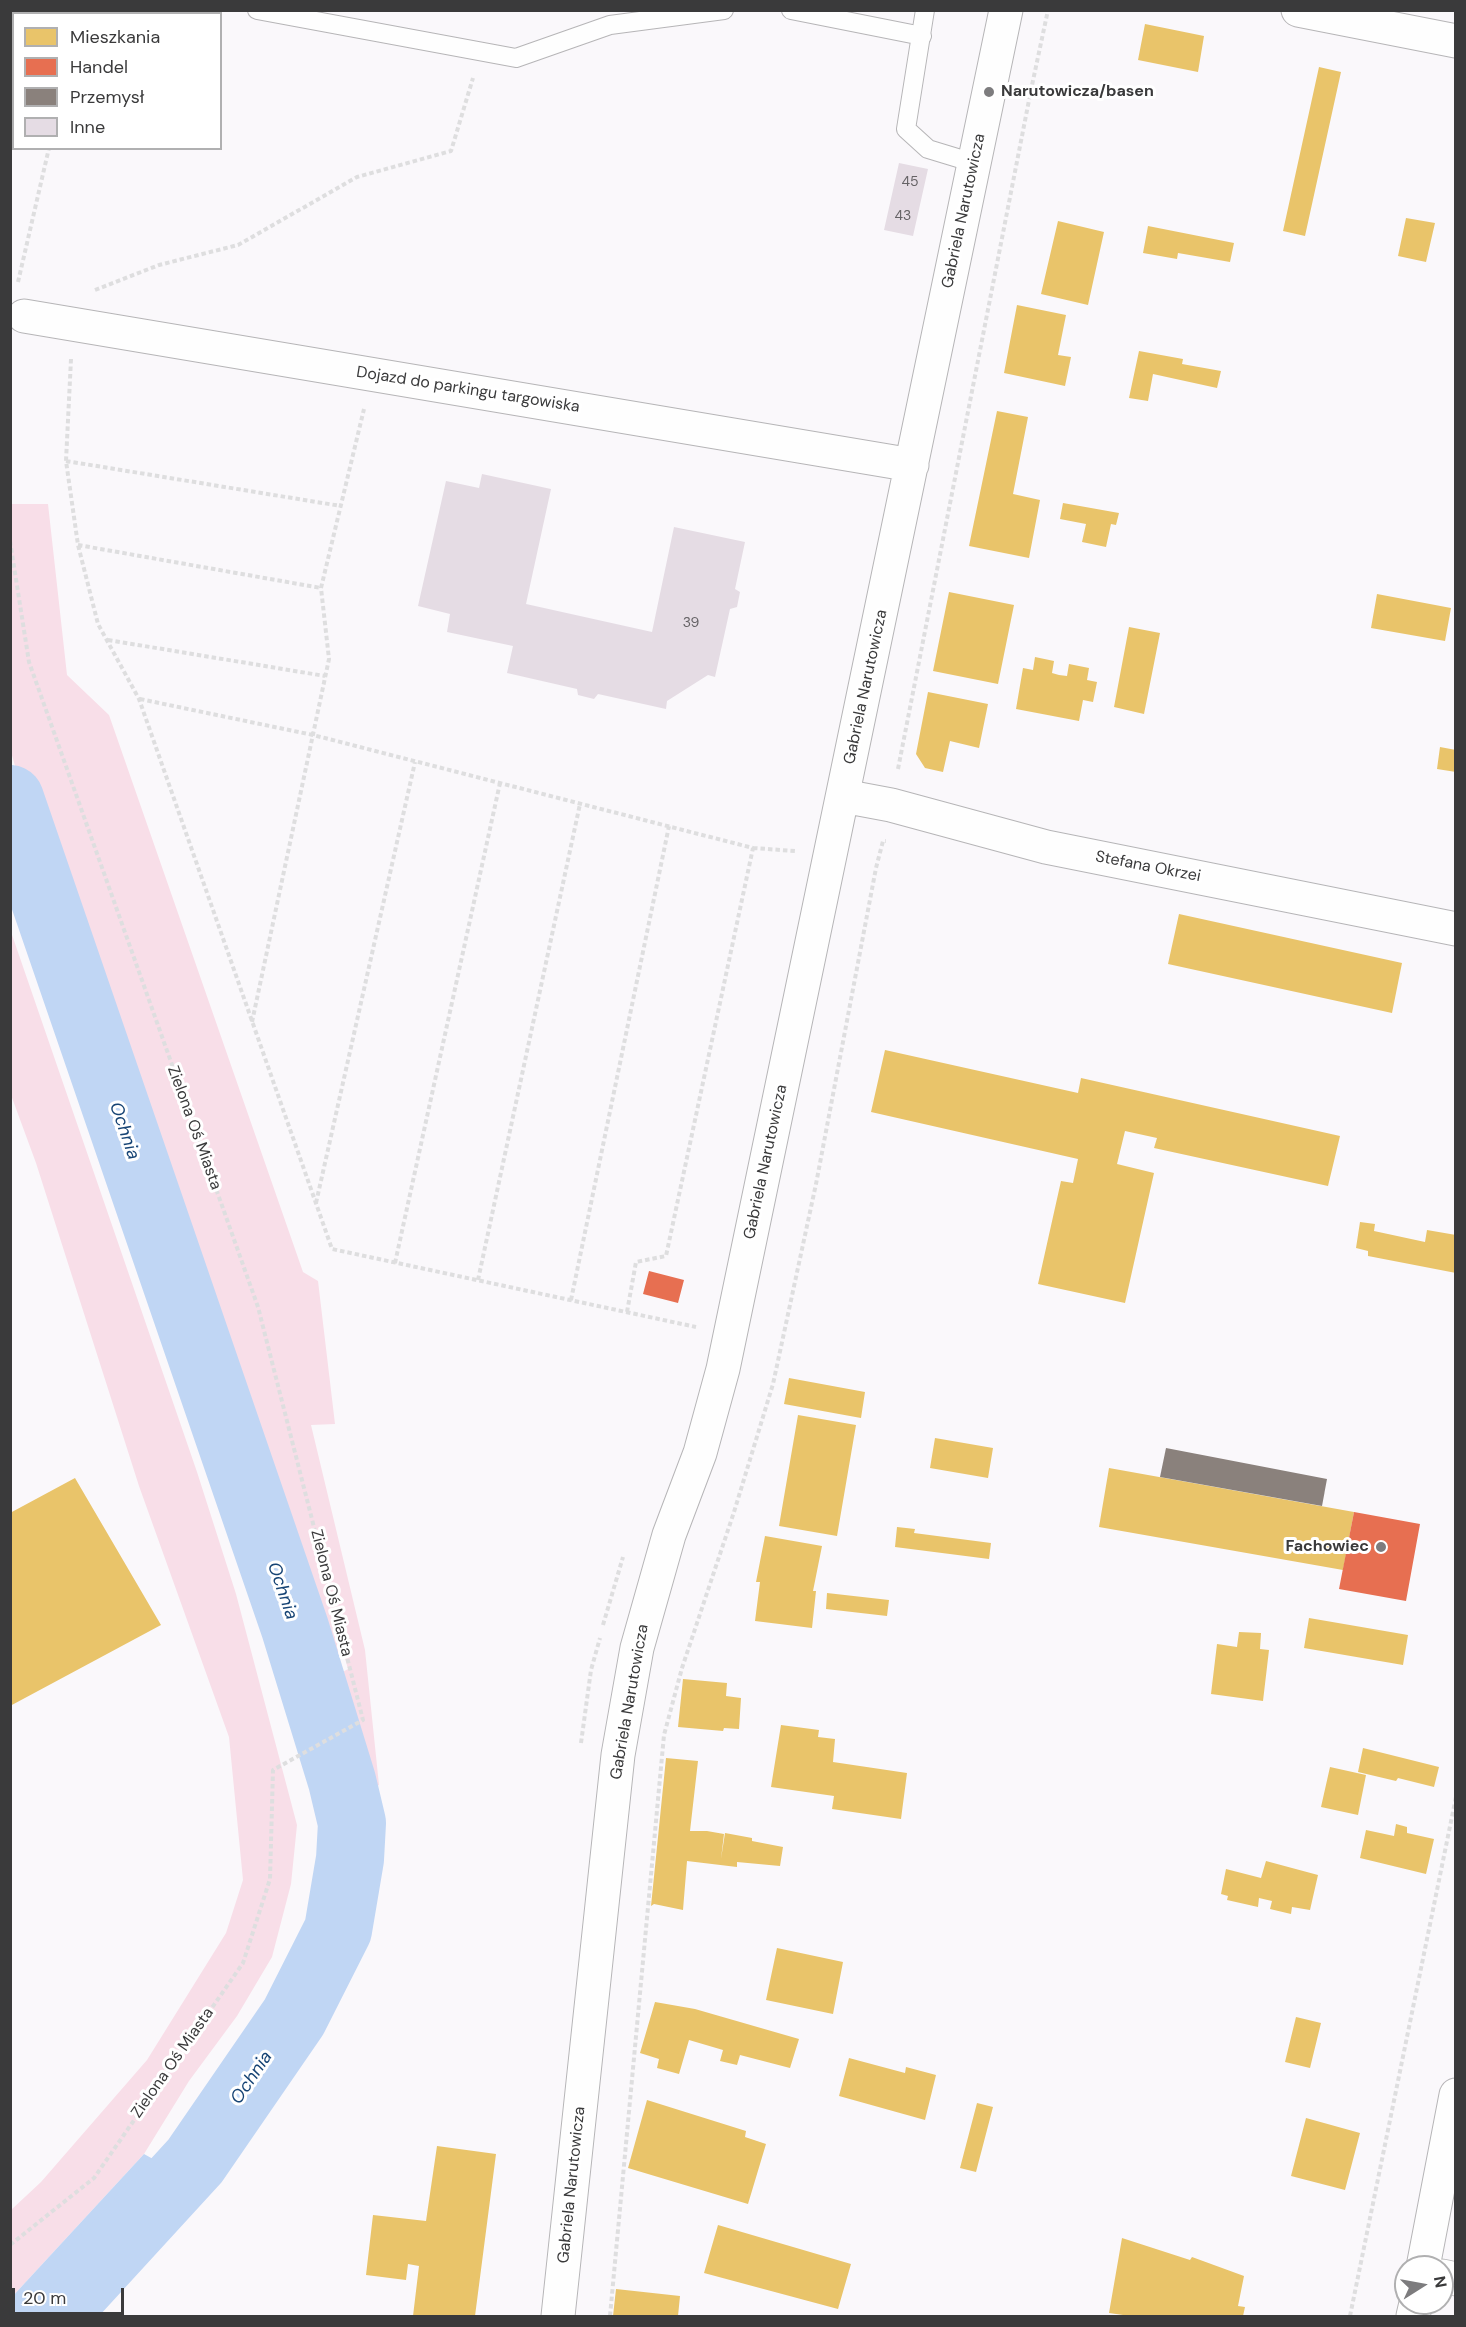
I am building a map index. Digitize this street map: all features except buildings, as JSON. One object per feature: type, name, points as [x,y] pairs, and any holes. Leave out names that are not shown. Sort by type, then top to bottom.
[{"type":"street","name":"Gabriela Narutowicza","points":[[558,2316],[618,1755],[637,1648],[669,1535],[700,1453],[723,1369],[1006,10]]},
{"type":"street","points":[[1298,10],[1455,41]]},
{"type":"street","name":"Dojazd do parkingu targowiska","points":[[20,304],[912,465]]},
{"type":"street","name":"Stefana Okrzei","points":[[843,796],[891,805],[1046,847],[1455,929]]},
{"type":"street","points":[[1425,2255],[1455,2095]]},
{"type":"lane","points":[[257,10],[516,58],[610,25],[724,10]]},
{"type":"lane","points":[[791,10],[922,36]]},
{"type":"lane","points":[[926,10],[906,129],[928,149],[974,163]]},
{"type":"path","points":[[610,2316],[664,1735],[681,1668],[734,1512],[773,1384],[816,1184],[1048,10]]},
{"type":"path","points":[[87,293],[159,266],[238,245],[357,177],[452,150],[481,52]]},
{"type":"path","points":[[20,304],[49,150]]},
{"type":"path","points":[[71,355],[66,460],[78,545],[98,624],[139,699],[332,1249],[699,1327]]},
{"type":"path","points":[[252,1022],[329,659],[321,588],[364,409]]},
{"type":"path","points":[[66,460],[341,506]]},
{"type":"path","name":"Zielona Oś Miasta","points":[[10,541],[29,662],[258,1307],[363,1720],[273,1770],[270,1879],[243,1963],[94,2178],[10,2246]]},
{"type":"path","points":[[78,545],[321,588]]},
{"type":"path","points":[[108,640],[325,676]]},
{"type":"path","points":[[139,699],[313,735],[753,848],[805,851]]},
{"type":"path","points":[[316,1204],[415,762]]},
{"type":"path","points":[[395,1263],[500,783]]},
{"type":"path","points":[[478,1280],[580,804]]},
{"type":"path","points":[[571,1300],[669,826]]},
{"type":"path","points":[[883,841],[895,843]]},
{"type":"path","points":[[627,1312],[636,1262],[666,1256],[753,848]]},
{"type":"path","points":[[1350,2316],[1455,1797]]},
{"type":"shaded area","points":[[11,504],[48,504],[67,675],[109,715],[303,1272],[318,1281],[335,1424],[311,1425],[365,1650],[379,1785],[367,1793],[339,1674],[348,1669],[344,1655],[323,1660],[275,1528],[250,1443],[156,1158],[122,1067],[56,871],[26,804],[11,752]]},
{"type":"shaded area","points":[[10,929],[197,1472],[236,1594],[297,1825],[291,1884],[272,1957],[237,2016],[189,2081],[144,2154],[11,2298],[11,2210],[41,2182],[147,2060],[226,1933],[243,1880],[229,1737],[139,1486],[36,1163],[11,1095]]},
{"type":"water","points":[[144,2154],[191,2180],[165,2206],[159,2232],[121,2238],[117,2245],[120,2257],[118,2285],[97,2316],[11,2316],[11,2298]]},
{"type":"waterway","name":"Ochnia","points":[[10,799],[295,1628],[342,1781],[352,1823],[350,1859],[338,1930],[294,2017],[195,2161],[63,2305],[48,2316]]},
{"type":"place","name":"Narutowicza/basen","points":[[989,92]]},
{"type":"place","name":"Fachowiec","points":[[1381,1547]]}]
